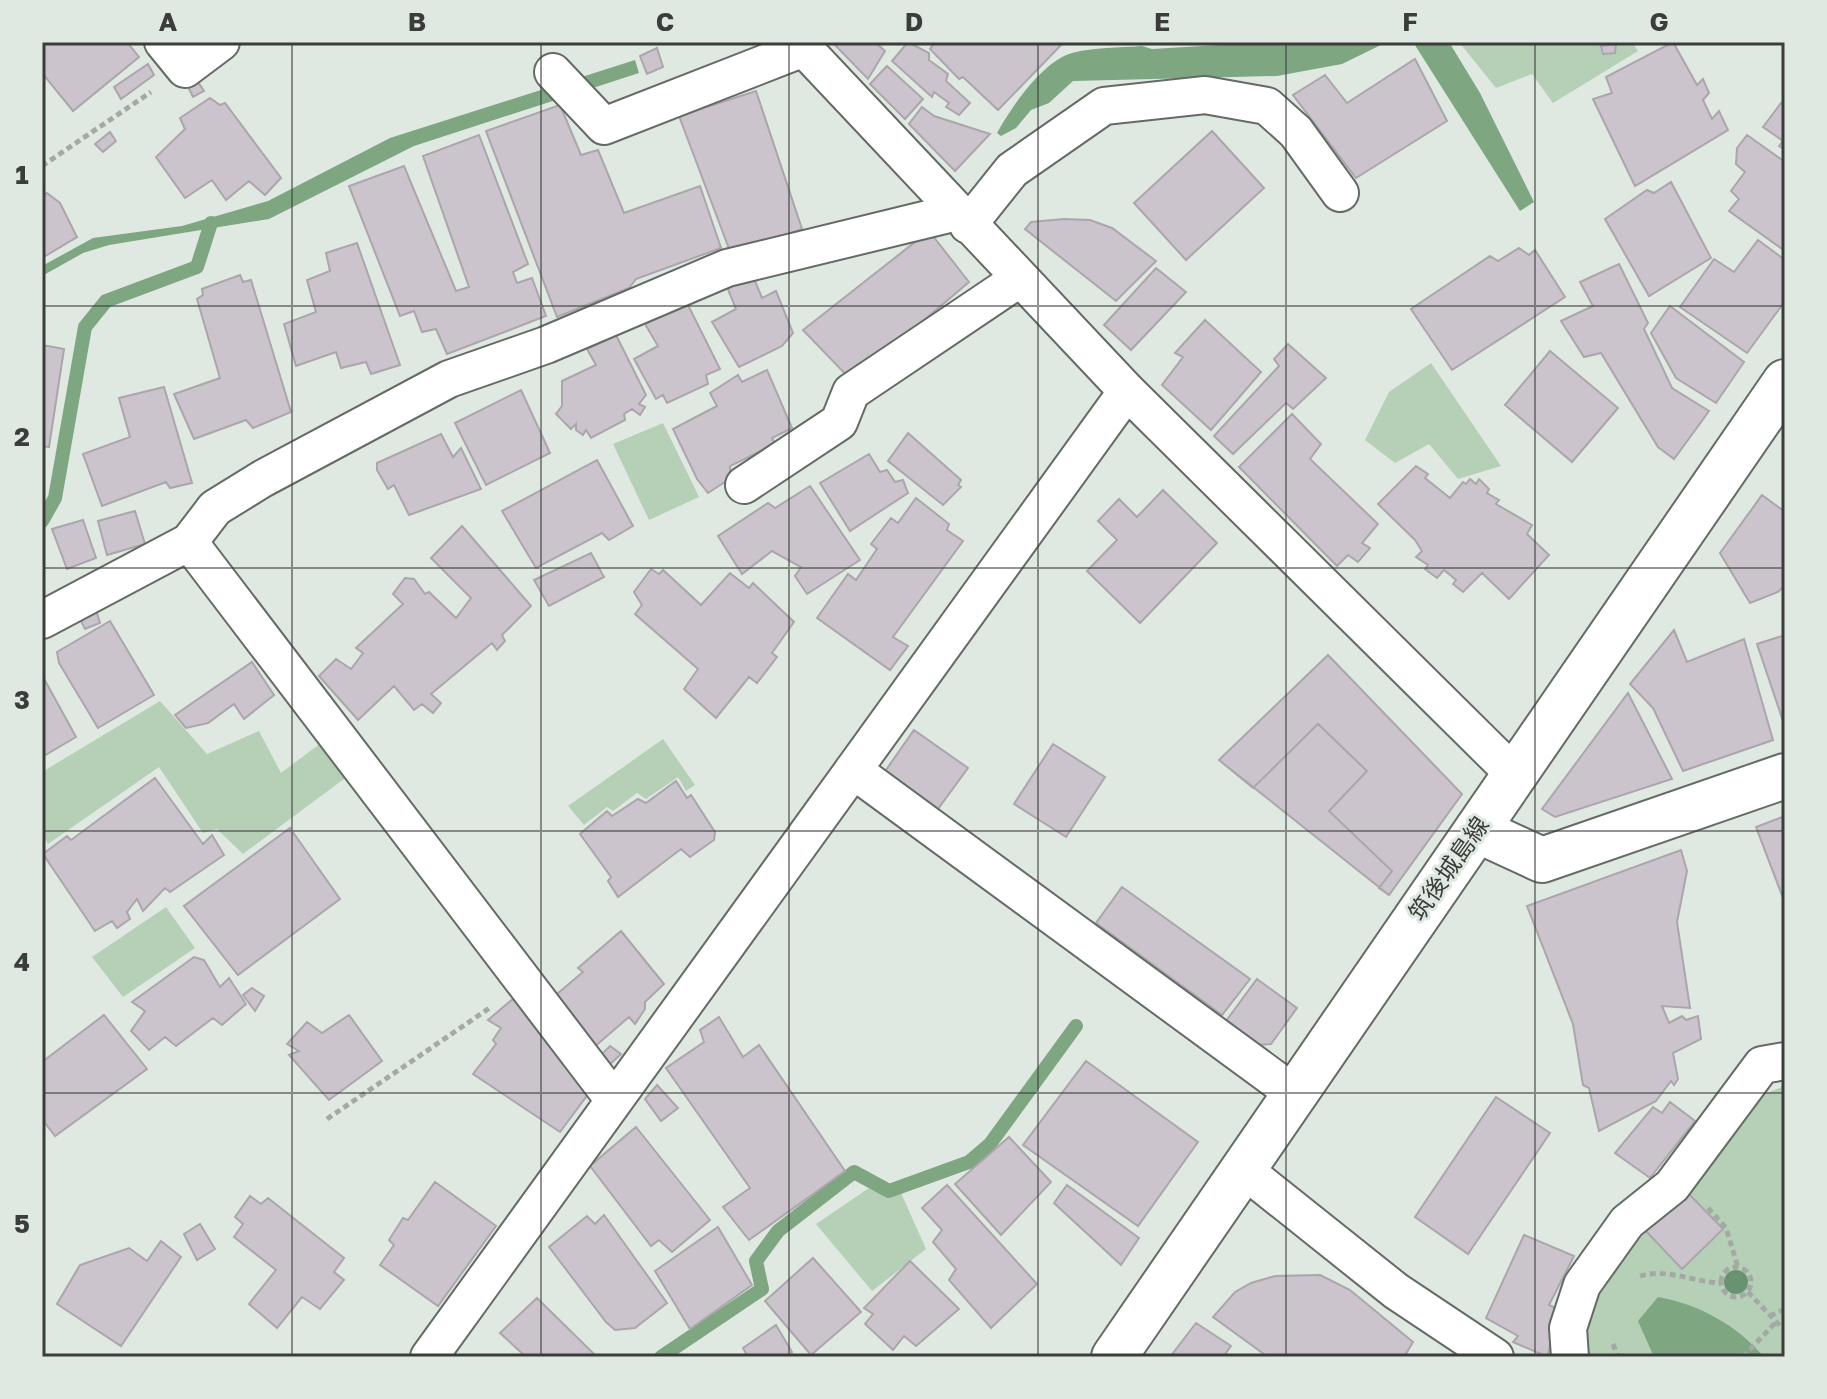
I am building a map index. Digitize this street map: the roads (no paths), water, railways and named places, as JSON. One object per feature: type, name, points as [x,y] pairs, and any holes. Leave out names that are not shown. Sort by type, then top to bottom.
[{"type":"main road","name":"筑後城島線","points":[[1114,1357],[1785,382]]},
{"type":"main road","points":[[1477,830],[1542,860],[1785,776]]},
{"type":"street","points":[[174,56],[221,42]]},
{"type":"street","points":[[553,72],[604,126],[801,45],[1127,391],[1515,775]]},
{"type":"street","points":[[42,620],[189,542],[215,508],[353,428],[449,379],[546,345],[727,268],[962,218],[1012,170],[1104,106],[1205,95],[1267,106],[1296,132],[1340,193]]},
{"type":"street","points":[[744,485],[839,422],[851,392],[1019,279]]},
{"type":"street","points":[[429,1357],[1127,391]]},
{"type":"street","points":[[189,542],[614,1100]]},
{"type":"street","points":[[853,770],[1295,1094]]},
{"type":"street","points":[[1570,1357],[1568,1328],[1582,1285],[1627,1222],[1672,1186],[1762,1065],[1785,1061]]},
{"type":"street","points":[[1243,1169],[1396,1291],[1495,1357]]},
{"type":"waterway","points":[[42,521],[55,498],[85,327],[106,301],[197,267],[211,223]]},
{"type":"waterway","points":[[661,1357],[762,1289],[756,1261],[778,1231],[854,1172],[889,1191],[969,1162],[990,1144],[1076,1026]]}]
